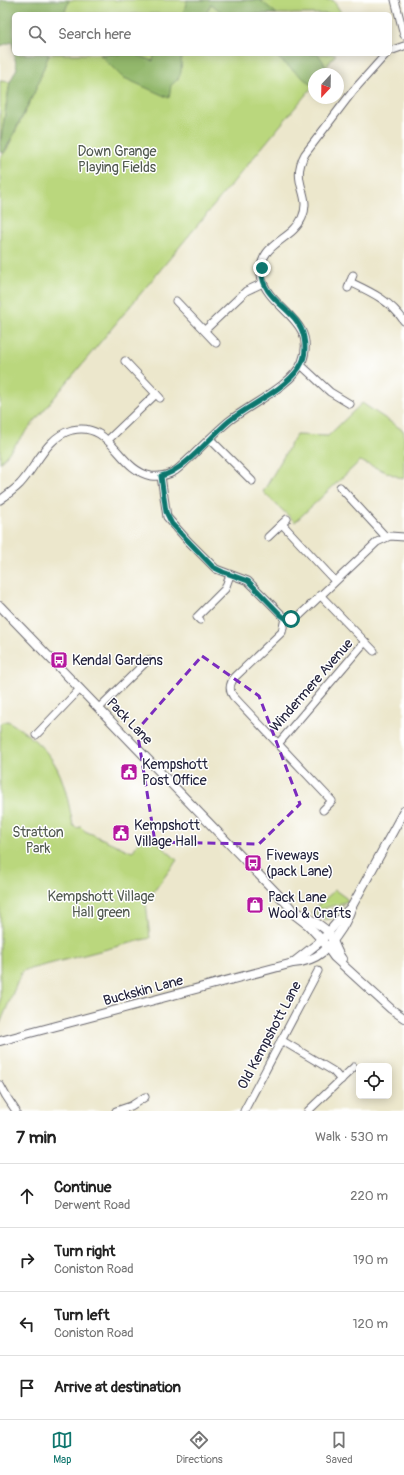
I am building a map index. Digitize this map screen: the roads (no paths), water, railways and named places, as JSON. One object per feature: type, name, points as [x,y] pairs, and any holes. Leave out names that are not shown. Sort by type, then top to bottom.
[{"type":"street","points":[[395,0],[404,35]]},
{"type":"street","points":[[392,50],[404,46]]},
{"type":"street","points":[[0,500],[20,484],[44,451],[61,435],[74,430],[87,430],[98,433],[108,440],[136,470],[152,476],[161,476],[176,470],[229,422],[285,382],[300,365],[304,357],[305,348],[302,332],[293,318],[268,292],[263,283],[262,268],[267,252],[271,247],[297,227],[303,216],[305,203],[298,175],[302,159],[312,143],[353,90],[384,56]]},
{"type":"street","points":[[353,275],[349,285],[389,303],[404,321]]},
{"type":"street","points":[[205,330],[246,291],[263,283]]},
{"type":"street","points":[[176,301],[184,304],[216,343]]},
{"type":"street","points":[[108,440],[158,396],[126,361]]},
{"type":"street","points":[[300,365],[330,392],[348,400]]},
{"type":"street","points":[[210,439],[252,482]]},
{"type":"street","points":[[161,476],[166,512],[169,520],[213,567],[248,581],[285,618],[293,619],[298,617],[368,550],[386,537],[404,537]]},
{"type":"street","points":[[340,487],[386,537]]},
{"type":"street","points":[[268,537],[284,522],[335,581]]},
{"type":"street","points":[[200,620],[197,616],[225,589],[230,575]]},
{"type":"street","name":"Windermere Avenue","points":[[320,595],[364,643],[374,651]]},
{"type":"street","name":"Pack Lane","points":[[0,606],[290,907],[295,915],[313,930],[322,940],[331,944]]},
{"type":"street","name":"Windermere Avenue","points":[[285,618],[282,632],[235,677],[230,687],[232,696],[332,801],[323,810]]},
{"type":"street","name":"Windermere Avenue","points":[[278,744],[364,643]]},
{"type":"street","points":[[99,708],[148,660]]},
{"type":"street","points":[[36,735],[80,689]]},
{"type":"street","points":[[351,908],[404,811]]},
{"type":"street","name":"Pack Lane","points":[[290,907],[320,925],[328,933],[331,944],[350,970],[377,996],[404,1018]]},
{"type":"street","name":"Buckskin Lane","points":[[293,963],[312,950],[351,908]]},
{"type":"street","name":"Buckskin Lane","points":[[0,1041],[293,963],[301,963],[315,958],[323,953],[331,944],[348,918],[351,908]]},
{"type":"street","name":"Old Kempshott Lane","points":[[244,1111],[318,970]]},
{"type":"street","points":[[281,1040],[333,1071],[341,1080]]},
{"type":"street","points":[[308,1111],[354,1067]]},
{"type":"street","points":[[0,1085],[3,1097],[16,1111]]},
{"type":"street","points":[[116,1111],[131,1106],[145,1096]]},
{"type":"place","name":"Kendal Gardens","points":[[59,660]]},
{"type":"place","name":"Kempshott Post Office","points":[[129,772]]},
{"type":"place","name":"Kempshott Village Hall","points":[[121,833]]},
{"type":"place","name":"Fiveways (pack Lane)","points":[[253,863]]},
{"type":"place","name":"Pack Lane Wool & Crafts","points":[[255,905]]},
{"type":"park label","name":"Down Grange Playing Fields","points":[[117,160]]},
{"type":"park label","name":"Stratton Park","points":[[38,840]]},
{"type":"park label","name":"Kempshott Village Hall green","points":[[101,904]]}]
